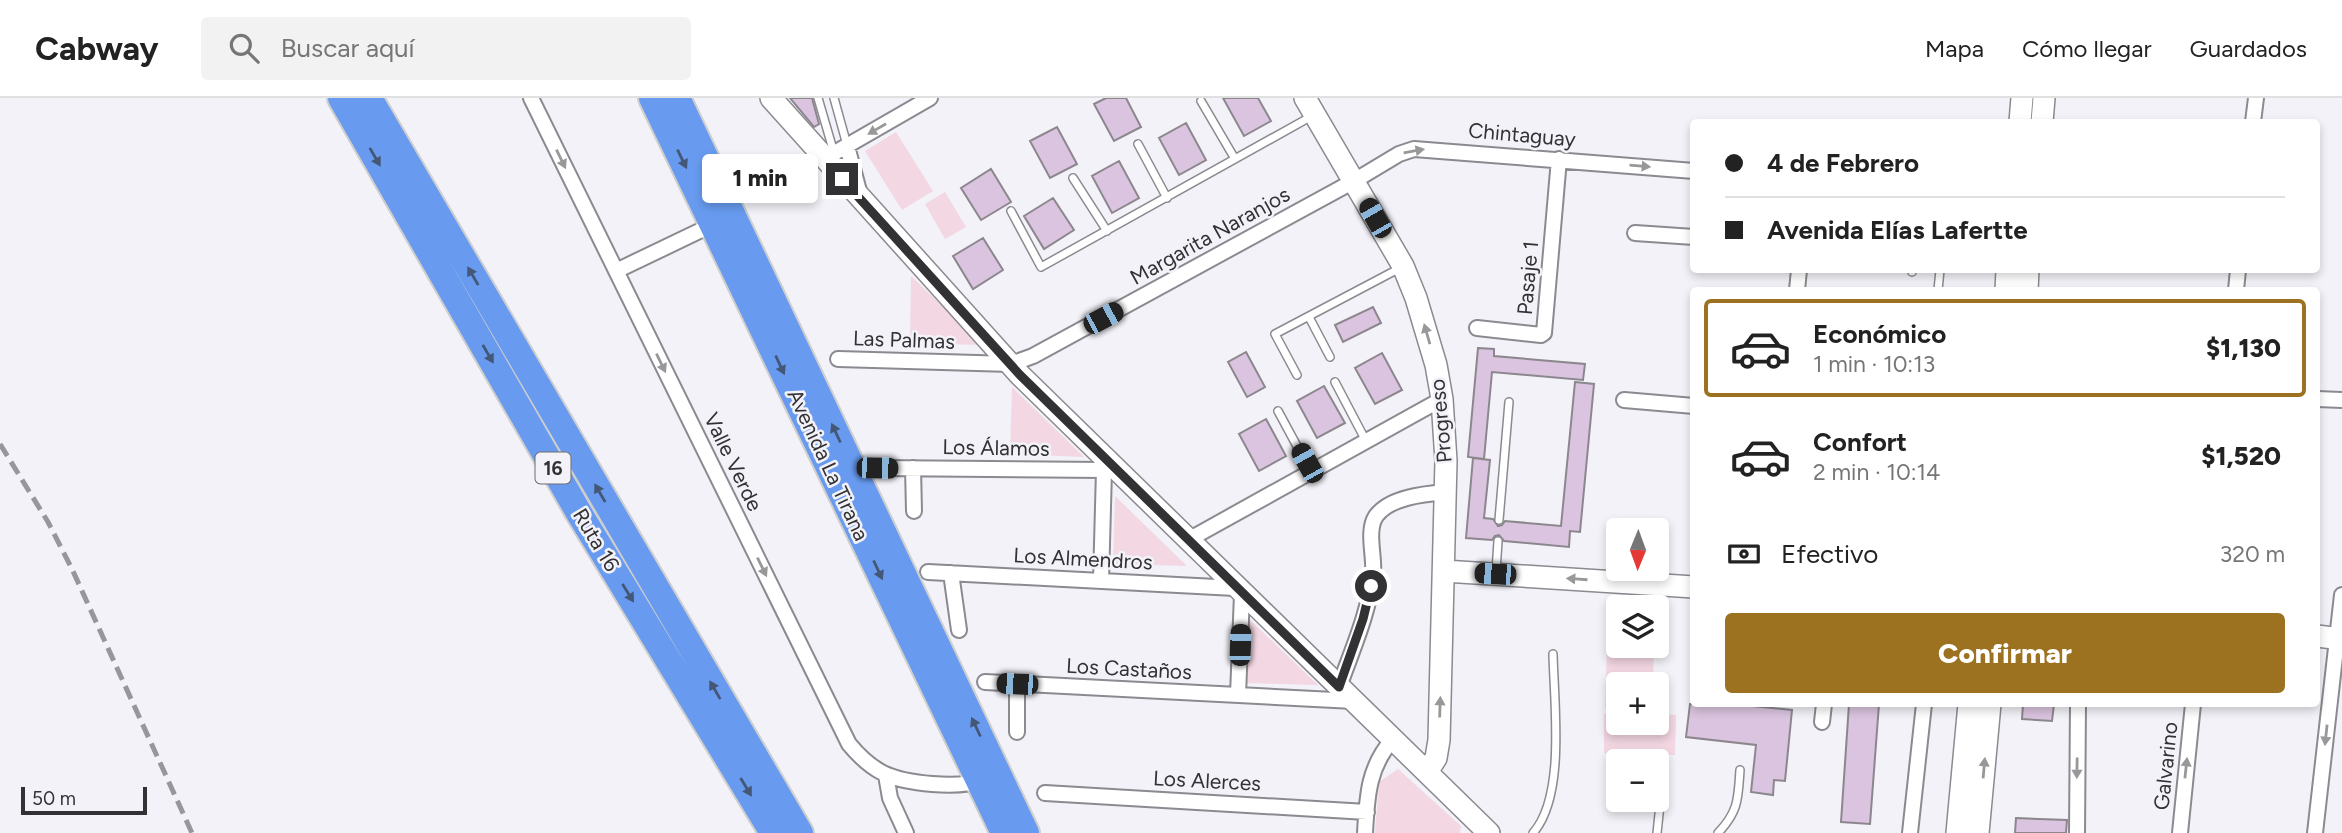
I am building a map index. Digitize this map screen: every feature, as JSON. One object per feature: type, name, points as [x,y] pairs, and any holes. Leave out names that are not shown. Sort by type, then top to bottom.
[{"type":"highway","name":"Ruta 16","points":[[341,98],[579,513],[773,833]]},
{"type":"highway","name":"Ruta 16","points":[[369,98],[800,833]]},
{"type":"highway","name":"Avenida La Tirana","points":[[652,98],[723,220]]},
{"type":"highway","name":"Avenida La Tirana","points":[[677,98],[723,220],[988,778],[1004,833]]},
{"type":"highway","name":"Avenida La Tirana","points":[[988,778],[1026,833]]},
{"type":"street","name":"Valle Verde","points":[[531,98],[844,735],[863,760],[886,775]]},
{"type":"street","points":[[771,98],[829,156],[861,200],[1107,467],[1188,540],[1489,833]]},
{"type":"street","points":[[829,156],[930,98]]},
{"type":"street","points":[[2020,119],[2022,98]]},
{"type":"street","points":[[2042,119],[2044,98]]},
{"type":"street","points":[[2253,119],[2256,98]]},
{"type":"street","name":"Progreso","points":[[1310,106],[1403,266],[1427,331],[1441,399],[1447,461],[1439,740],[1436,758],[1427,772]]},
{"type":"street","points":[[847,146],[861,200]]},
{"type":"street","name":"Chintaguay","points":[[1354,181],[1399,154],[1422,148],[1690,171]]},
{"type":"street","name":"Pasaje 1","points":[[1477,328],[1541,335],[1544,332],[1559,159]]},
{"type":"street","name":"Margarita Naranjos","points":[[1011,364],[1033,356],[1354,181]]},
{"type":"street","points":[[616,271],[723,220]]},
{"type":"street","points":[[1635,233],[1690,237]]},
{"type":"street","name":"Las Palmas","points":[[838,359],[1011,364]]},
{"type":"street","points":[[1188,540],[1441,399]]},
{"type":"street","points":[[2320,399],[2342,400]]},
{"type":"street","points":[[1624,400],[1690,406]]},
{"type":"street","points":[[1101,581],[1107,467]]},
{"type":"street","name":"Los Álamos","points":[[877,468],[1107,467]]},
{"type":"street","points":[[913,468],[914,511]]},
{"type":"street","points":[[1347,694],[1370,594],[1374,561],[1374,519],[1381,510],[1403,500],[1446,492]]},
{"type":"street","points":[[1444,571],[1690,587]]},
{"type":"street","name":"Los Almendros","points":[[928,572],[1239,591]]},
{"type":"street","points":[[951,573],[959,630]]},
{"type":"street","points":[[1238,695],[1239,591]]},
{"type":"street","points":[[2315,833],[2332,638],[2342,595]]},
{"type":"street","name":"Los Castaños","points":[[985,682],[1238,695],[1347,694]]},
{"type":"street","points":[[1017,684],[1017,732]]},
{"type":"street","points":[[1822,722],[1824,707]]},
{"type":"street","points":[[1910,833],[1924,707]]},
{"type":"street","points":[[1957,833],[1969,707]]},
{"type":"street","points":[[1978,833],[1990,707]]},
{"type":"street","points":[[2077,833],[2078,707]]},
{"type":"street","name":"Galvarino","points":[[2180,833],[2193,707]]},
{"type":"street","points":[[1365,833],[1368,788],[1374,767],[1393,739]]},
{"type":"street","points":[[906,833],[890,798],[886,775],[933,783],[988,778]]},
{"type":"street","name":"Los Alerces","points":[[1045,793],[1367,812]]},
{"type":"lane","points":[[818,98],[829,156]]},
{"type":"lane","points":[[834,98],[847,146]]},
{"type":"lane","points":[[1201,101],[1235,159]]},
{"type":"lane","points":[[1011,211],[1041,267],[1235,159],[1310,106]]},
{"type":"lane","points":[[1138,144],[1167,198]]},
{"type":"lane","points":[[1073,178],[1107,231]]},
{"type":"lane","points":[[1297,375],[1275,334],[1403,266]]},
{"type":"lane","points":[[1309,317],[1331,357]]},
{"type":"lane","points":[[1335,382],[1366,441]]},
{"type":"lane","points":[[1499,520],[1509,402]]},
{"type":"lane","points":[[1278,411],[1311,472]]},
{"type":"lane","points":[[1495,574],[1498,541]]},
{"type":"lane","points":[[1533,833],[1540,825],[1551,795],[1555,772],[1553,654]]},
{"type":"lane","points":[[1718,833],[1730,821],[1737,805],[1740,770]]},
{"type":"lane","points":[[1657,833],[1659,812]]},
{"type":"shaded area","points":[[896,132],[933,191],[902,210],[865,151]]},
{"type":"shaded area","points":[[945,192],[966,227],[945,239],[925,204]]},
{"type":"shaded area","points":[[911,276],[983,345],[910,343]]},
{"type":"shaded area","points":[[1012,387],[1084,457],[1010,454]]},
{"type":"shaded area","points":[[1115,496],[1187,566],[1113,564]]},
{"type":"shaded area","points":[[1246,616],[1318,685],[1244,683]]},
{"type":"shaded area","points":[[1607,658],[1654,658],[1653,672],[1606,672]]},
{"type":"shaded area","points":[[1604,714],[1606,735],[1669,735],[1669,715],[1676,715],[1675,755],[1669,755],[1669,749],[1606,749],[1604,753]]},
{"type":"shaded area","points":[[1398,769],[1461,826],[1460,833],[1375,833],[1379,782]]},
{"type":"building","points":[[790,98],[812,98],[819,124],[814,127]]},
{"type":"building","points":[[1106,98],[1126,98],[1141,127],[1114,141],[1094,104]]},
{"type":"building","points":[[1223,98],[1258,98],[1271,121],[1244,136]]},
{"type":"building","points":[[1186,123],[1206,160],[1179,175],[1159,138]]},
{"type":"building","points":[[1057,127],[1077,164],[1050,178],[1030,141]]},
{"type":"building","points":[[1119,161],[1139,198],[1112,213],[1092,176]]},
{"type":"building","points":[[991,169],[1011,202],[981,220],[961,188]]},
{"type":"building","points":[[1053,198],[1074,230],[1044,249],[1024,216]]},
{"type":"building","points":[[983,238],[1003,270],[973,289],[953,256]]},
{"type":"building","points":[[1373,307],[1381,323],[1343,342],[1335,325]]},
{"type":"building","points":[[1478,348],[1494,349],[1494,356],[1585,364],[1583,380],[1492,372],[1484,459],[1468,457]]},
{"type":"building","points":[[1246,352],[1265,387],[1247,397],[1228,362]]},
{"type":"building","points":[[1382,353],[1402,390],[1375,404],[1355,368]]},
{"type":"building","points":[[1575,382],[1594,384],[1580,532],[1570,531],[1569,547],[1504,541],[1499,535],[1492,540],[1466,538],[1473,458],[1490,460],[1484,518],[1493,519],[1498,526],[1505,521],[1561,526]]},
{"type":"building","points":[[1324,386],[1345,423],[1317,438],[1297,401]]},
{"type":"building","points":[[1266,419],[1286,456],[1259,471],[1239,434]]},
{"type":"building","points":[[1690,704],[1690,707],[1762,707],[1792,710],[1785,781],[1774,780],[1773,795],[1751,792],[1756,745],[1686,737]]},
{"type":"building","points":[[1849,707],[1879,707],[1870,824],[1841,822]]},
{"type":"building","points":[[2023,707],[2054,707],[2052,721],[2022,719]]},
{"type":"building","points":[[2016,818],[2067,820],[2066,833],[2015,833]]},
{"type":"railway","points":[[0,444],[48,522],[72,569],[192,833]]},
{"type":"route","points":[[842,179],[1020,375],[1339,687],[1363,619],[1371,586]]}]
